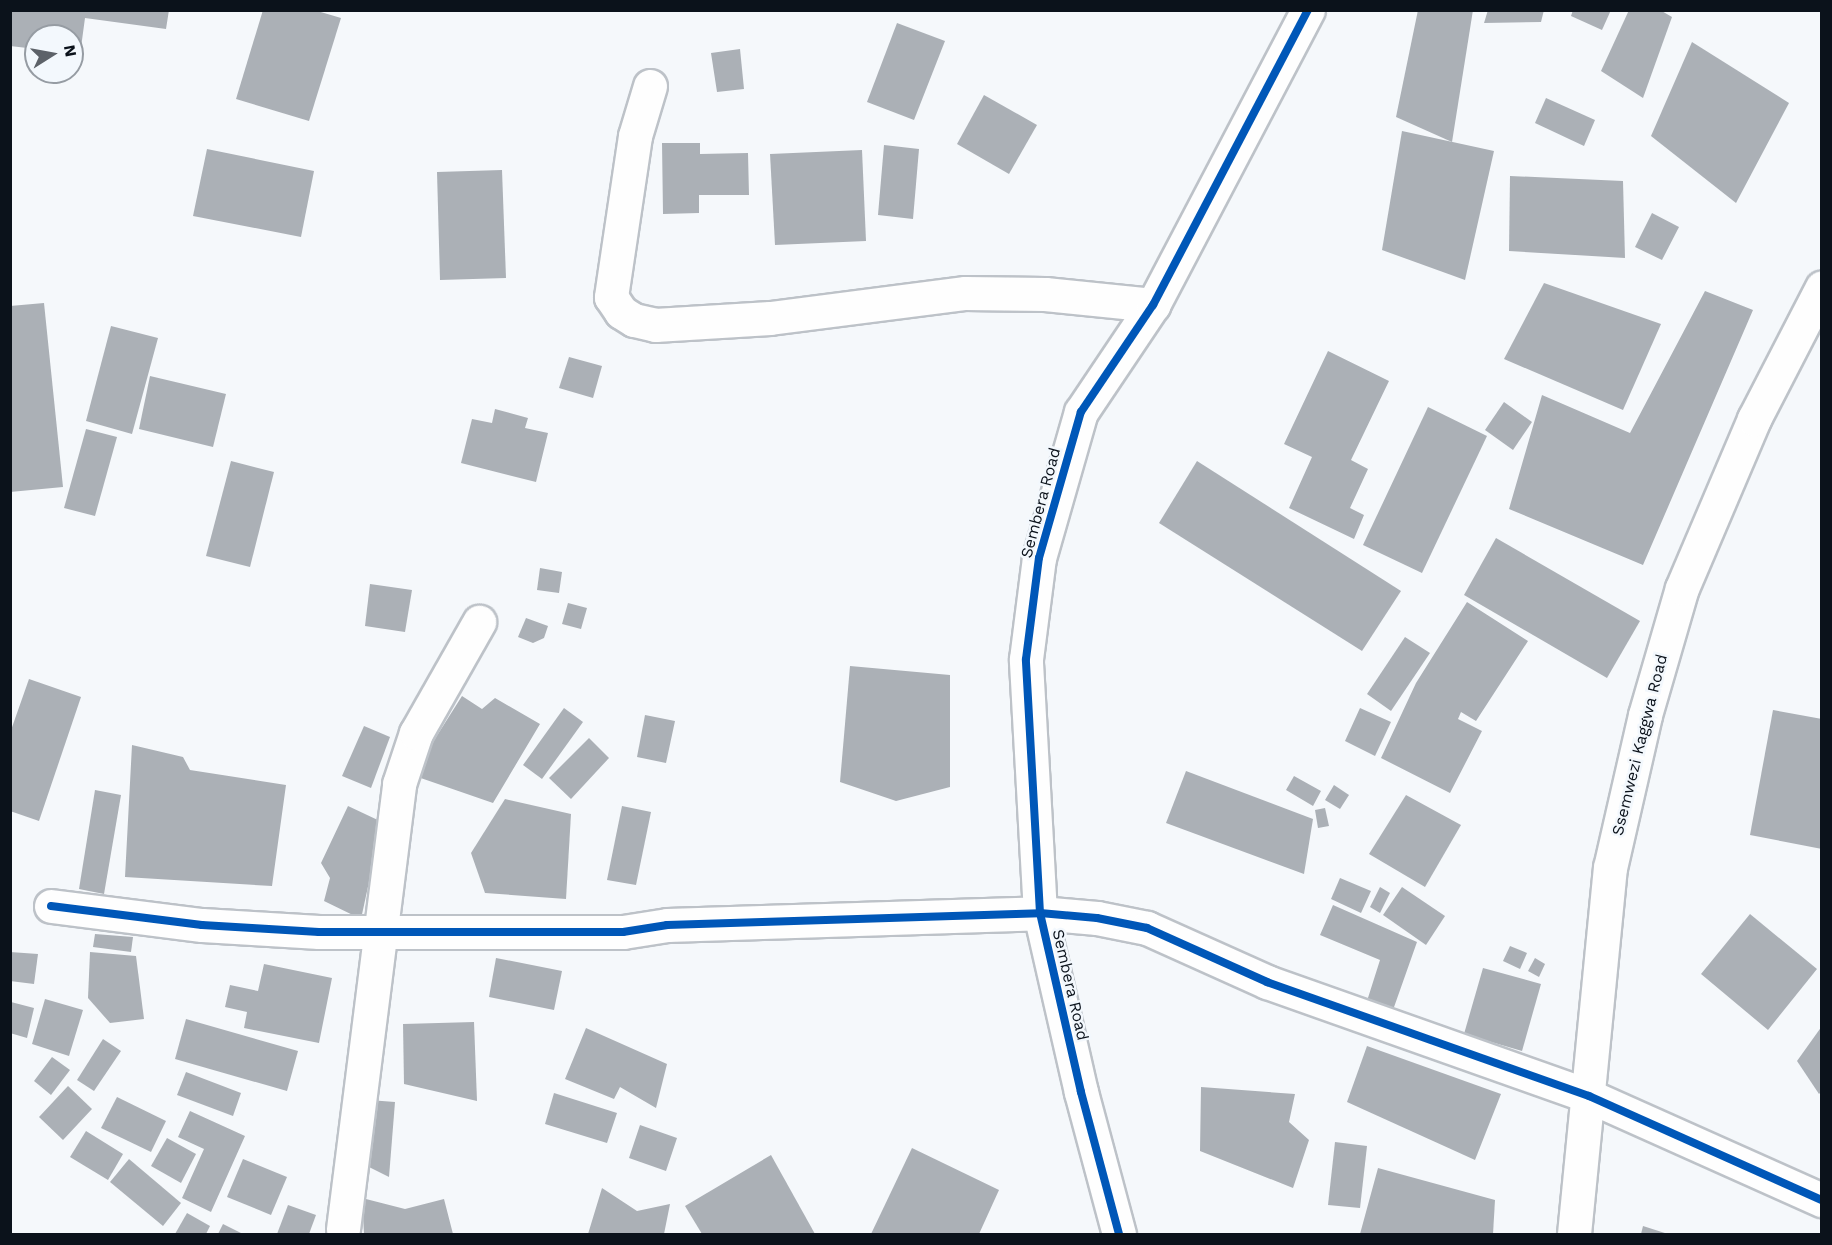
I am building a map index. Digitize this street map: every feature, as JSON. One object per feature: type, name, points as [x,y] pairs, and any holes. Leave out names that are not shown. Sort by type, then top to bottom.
[{"type":"street","name":"Sembera Road","points":[[1119,1234],[1081,1092],[1040,913],[1026,659],[1039,558],[1081,412],[1153,305],[1308,10]]},
{"type":"street","points":[[650,86],[635,136],[611,297],[621,312],[634,320],[655,326],[770,318],[964,293],[1045,294],[1153,305]]},
{"type":"street","name":"Ssemwezi Kaggwa Road","points":[[1574,1234],[1610,868],[1645,715],[1682,588],[1754,419],[1821,287]]},
{"type":"street","points":[[343,1229],[399,784],[416,733],[479,622]]},
{"type":"street","points":[[51,906],[202,925],[382,932],[622,932],[667,925],[1040,913],[1147,928],[1277,986],[1589,1096],[1821,1200]]},
{"type":"building","points":[[10,10],[169,10],[166,29],[85,18],[84,25],[24,24],[24,48],[10,46]]},
{"type":"building","points":[[263,10],[314,10],[341,18],[309,121],[236,99]]},
{"type":"building","points":[[1418,10],[1473,10],[1452,142],[1396,117]]},
{"type":"building","points":[[1488,10],[1544,10],[1541,22],[1484,23]]},
{"type":"building","points":[[1573,10],[1611,10],[1602,30],[1571,16]]},
{"type":"building","points":[[1629,10],[1660,10],[1672,17],[1643,98],[1601,71]]},
{"type":"building","points":[[897,23],[945,41],[914,120],[867,102]]},
{"type":"building","points":[[1692,42],[1789,103],[1736,203],[1651,136]]},
{"type":"building","points":[[740,49],[744,89],[717,92],[711,53]]},
{"type":"building","points":[[984,95],[1037,125],[1009,174],[957,144]]},
{"type":"building","points":[[1546,98],[1595,120],[1584,146],[1535,123]]},
{"type":"building","points":[[1402,131],[1494,151],[1465,280],[1382,250]]},
{"type":"building","points":[[662,143],[700,143],[700,154],[748,153],[749,195],[699,195],[699,213],[663,214]]},
{"type":"building","points":[[884,145],[919,149],[913,219],[878,215]]},
{"type":"building","points":[[207,149],[314,171],[301,237],[193,216]]},
{"type":"building","points":[[862,150],[866,241],[775,245],[770,154]]},
{"type":"building","points":[[502,170],[506,278],[440,280],[437,172]]},
{"type":"building","points":[[1510,176],[1623,181],[1625,258],[1509,251]]},
{"type":"building","points":[[1652,213],[1679,227],[1662,260],[1635,247]]},
{"type":"building","points":[[1544,283],[1661,324],[1623,410],[1504,359]]},
{"type":"building","points":[[1705,291],[1753,310],[1643,565],[1509,509],[1542,395],[1630,433]]},
{"type":"building","points":[[44,303],[63,487],[10,492],[10,306]]},
{"type":"building","points":[[111,326],[158,338],[132,434],[86,421]]},
{"type":"building","points":[[1328,351],[1389,381],[1351,460],[1368,469],[1350,508],[1364,515],[1354,539],[1289,508],[1312,457],[1284,444]]},
{"type":"building","points":[[569,357],[602,366],[593,398],[559,388]]},
{"type":"building","points":[[150,376],[226,394],[213,447],[139,429]]},
{"type":"building","points":[[1504,402],[1532,422],[1513,450],[1485,430]]},
{"type":"building","points":[[1428,407],[1487,436],[1422,573],[1363,545]]},
{"type":"building","points":[[495,409],[528,418],[525,428],[548,433],[536,482],[461,463],[472,419],[492,423]]},
{"type":"building","points":[[86,429],[117,437],[95,516],[64,508]]},
{"type":"building","points":[[231,461],[274,472],[250,567],[206,556]]},
{"type":"building","points":[[1197,461],[1401,591],[1362,651],[1159,523]]},
{"type":"building","points":[[1496,538],[1640,621],[1607,678],[1464,595]]},
{"type":"building","points":[[540,568],[562,572],[559,593],[537,590]]},
{"type":"building","points":[[370,584],[412,590],[405,632],[365,626]]},
{"type":"building","points":[[1467,602],[1528,641],[1476,721],[1461,712],[1458,719],[1482,731],[1450,793],[1381,758],[1416,683]]},
{"type":"building","points":[[568,603],[587,608],[581,629],[562,624]]},
{"type":"building","points":[[526,618],[548,626],[544,638],[533,643],[518,637]]},
{"type":"building","points":[[1405,637],[1430,653],[1391,711],[1367,694]]},
{"type":"building","points":[[850,666],[950,675],[950,787],[896,801],[840,782]]},
{"type":"building","points":[[29,679],[81,697],[39,821],[10,811],[10,733]]},
{"type":"building","points":[[462,696],[482,709],[495,698],[540,724],[493,803],[412,775]]},
{"type":"building","points":[[564,708],[583,722],[542,779],[523,765]]},
{"type":"building","points":[[1360,708],[1391,722],[1375,756],[1345,741]]},
{"type":"building","points":[[1773,710],[1822,719],[1822,849],[1750,835]]},
{"type":"building","points":[[645,715],[675,721],[666,763],[637,757]]},
{"type":"building","points":[[364,726],[390,737],[371,788],[342,776]]},
{"type":"building","points":[[589,738],[609,758],[571,799],[549,778]]},
{"type":"building","points":[[132,745],[183,757],[190,770],[286,785],[272,886],[125,877]]},
{"type":"building","points":[[1186,771],[1313,819],[1304,874],[1166,823]]},
{"type":"building","points":[[1294,776],[1321,791],[1313,806],[1286,790]]},
{"type":"building","points":[[1334,785],[1349,795],[1340,809],[1325,800]]},
{"type":"building","points":[[95,790],[121,795],[104,894],[79,889]]},
{"type":"building","points":[[1406,795],[1461,825],[1425,887],[1369,854]]},
{"type":"building","points":[[505,799],[571,814],[566,899],[485,893],[471,853]]},
{"type":"building","points":[[348,806],[382,822],[361,919],[324,901],[330,878],[321,863]]},
{"type":"building","points":[[622,806],[651,812],[636,885],[607,880]]},
{"type":"building","points":[[1325,808],[1329,826],[1318,828],[1315,810]]},
{"type":"building","points":[[1340,878],[1371,891],[1361,913],[1331,899]]},
{"type":"building","points":[[1380,887],[1390,893],[1380,913],[1370,907]]},
{"type":"building","points":[[1402,887],[1445,916],[1426,945],[1383,915]]},
{"type":"building","points":[[1333,905],[1417,942],[1393,1010],[1367,1001],[1380,960],[1320,935]]},
{"type":"building","points":[[1750,914],[1817,969],[1768,1030],[1701,974]]},
{"type":"building","points":[[95,934],[133,937],[131,952],[93,947]]},
{"type":"building","points":[[1510,946],[1527,953],[1520,969],[1503,961]]},
{"type":"building","points":[[10,952],[38,954],[34,984],[10,981]]},
{"type":"building","points":[[90,952],[136,956],[144,1019],[110,1023],[88,998]]},
{"type":"building","points":[[496,958],[562,971],[554,1010],[489,997]]},
{"type":"building","points":[[1535,958],[1545,964],[1539,977],[1528,971]]},
{"type":"building","points":[[264,964],[332,978],[319,1043],[244,1028],[247,1012],[225,1007],[230,985],[258,991]]},
{"type":"building","points":[[1483,968],[1541,984],[1522,1051],[1464,1034]]},
{"type":"building","points":[[45,999],[83,1010],[69,1056],[32,1044]]},
{"type":"building","points":[[11,1002],[34,1008],[27,1038],[10,1033]]},
{"type":"building","points":[[186,1019],[298,1051],[287,1091],[175,1059]]},
{"type":"building","points":[[474,1022],[477,1101],[404,1084],[403,1024]]},
{"type":"building","points":[[1822,1026],[1822,1091],[1819,1094],[1797,1061]]},
{"type":"building","points":[[586,1028],[667,1064],[656,1108],[620,1087],[614,1099],[565,1079]]},
{"type":"building","points":[[103,1039],[121,1051],[94,1091],[77,1080]]},
{"type":"building","points":[[1367,1046],[1501,1094],[1475,1160],[1347,1102]]},
{"type":"building","points":[[52,1057],[70,1070],[51,1095],[34,1081]]},
{"type":"building","points":[[186,1072],[241,1093],[233,1116],[177,1095]]},
{"type":"building","points":[[68,1086],[92,1109],[63,1140],[39,1117]]},
{"type":"building","points":[[1201,1087],[1295,1094],[1289,1122],[1309,1140],[1293,1188],[1200,1151]]},
{"type":"building","points":[[554,1093],[617,1113],[607,1143],[545,1124]]},
{"type":"building","points":[[117,1097],[166,1121],[151,1152],[101,1128]]},
{"type":"building","points":[[356,1099],[395,1102],[389,1177],[351,1158]]},
{"type":"building","points":[[190,1111],[245,1136],[211,1212],[182,1198],[204,1149],[178,1137]]},
{"type":"building","points":[[640,1125],[677,1138],[666,1171],[629,1158]]},
{"type":"building","points":[[86,1131],[123,1154],[108,1180],[70,1157]]},
{"type":"building","points":[[167,1138],[196,1154],[181,1183],[151,1166]]},
{"type":"building","points":[[1335,1142],[1367,1146],[1360,1208],[1328,1205]]},
{"type":"building","points":[[912,1148],[999,1190],[979,1234],[871,1234]]},
{"type":"building","points":[[771,1155],[815,1234],[702,1234],[685,1206]]},
{"type":"building","points":[[129,1159],[181,1203],[163,1226],[110,1182]]},
{"type":"building","points":[[243,1159],[287,1177],[271,1215],[227,1197]]},
{"type":"building","points":[[1378,1168],[1495,1200],[1493,1234],[1360,1234]]},
{"type":"building","points":[[602,1188],[637,1211],[670,1204],[664,1234],[588,1234]]},
{"type":"building","points":[[362,1198],[405,1209],[444,1199],[453,1234],[364,1234]]},
{"type":"building","points":[[288,1205],[316,1215],[309,1234],[277,1234]]},
{"type":"building","points":[[187,1213],[210,1226],[206,1234],[175,1234]]},
{"type":"building","points":[[223,1224],[243,1234],[218,1234]]},
{"type":"building","points":[[1643,1226],[1668,1234],[1641,1234]]},
{"type":"cycle path","points":[[1119,1234],[1081,1092],[1040,913],[1026,659],[1039,558],[1081,412],[1153,305],[1308,10]]},
{"type":"cycle path","points":[[51,906],[202,925],[319,932],[623,932],[667,925],[1040,913],[1097,918],[1147,928],[1267,982],[1589,1096],[1822,1200]]}]
